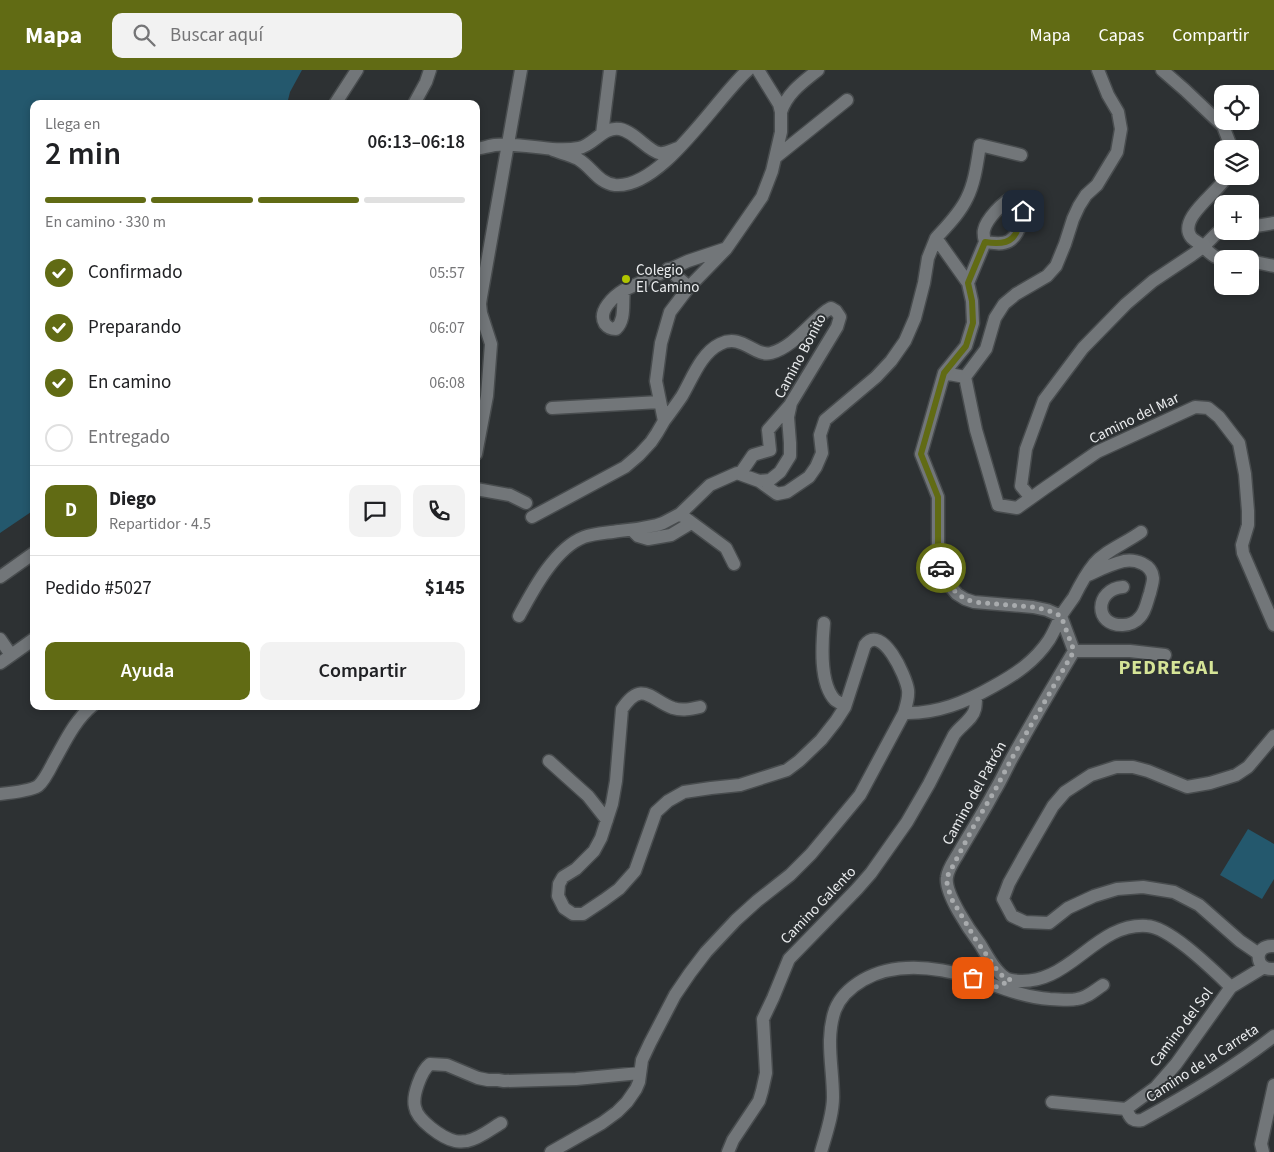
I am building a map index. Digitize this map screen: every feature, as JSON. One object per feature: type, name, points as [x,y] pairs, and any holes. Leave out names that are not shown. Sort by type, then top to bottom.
[{"type":"street","points":[[337,100],[356,70]]},
{"type":"street","points":[[416,100],[430,70]]},
{"type":"street","points":[[480,433],[487,396],[491,344],[480,304],[521,70]]},
{"type":"street","points":[[602,134],[610,70]]},
{"type":"street","points":[[553,150],[577,159],[604,181],[615,185],[634,182],[666,162],[748,70]]},
{"type":"street","points":[[532,517],[625,466],[652,442],[664,421],[656,381],[661,343],[670,312],[689,287],[726,249],[762,196],[770,180],[776,157],[781,112],[779,104],[758,70]]},
{"type":"street","points":[[781,112],[793,91],[818,70]]},
{"type":"street","points":[[944,373],[965,377],[986,349],[995,318],[1004,304],[1016,294],[1047,276],[1056,266],[1079,206],[1086,195],[1097,184],[1117,152],[1121,129],[1118,112],[1108,95],[1098,70]]},
{"type":"street","points":[[1162,70],[1223,126],[1229,140]]},
{"type":"street","points":[[776,157],[848,100]]},
{"type":"street","points":[[480,149],[495,145],[553,150],[581,148],[602,134],[619,128],[629,132],[660,153],[678,148]]},
{"type":"street","points":[[519,616],[536,584],[564,551],[584,537],[657,526],[680,514],[710,485],[737,473],[759,481],[777,494],[787,492],[809,477],[822,454],[820,435],[825,420],[876,377],[891,361],[905,341],[915,318],[928,258],[936,238],[952,220],[967,198],[975,172],[980,145],[1021,155]]},
{"type":"street","points":[[1214,256],[1191,238],[1189,232],[1194,212],[1221,185]]},
{"type":"street","points":[[1259,226],[1274,223]]},
{"type":"street","points":[[1031,498],[1021,486],[1026,449],[1044,400],[1083,348],[1126,304],[1153,281],[1214,237]]},
{"type":"street","points":[[936,238],[968,283],[972,301],[973,323],[966,346],[944,373],[921,454],[938,497],[938,563],[950,586],[965,600],[1033,607],[1061,616],[1074,651],[1130,651],[1165,654]]},
{"type":"street","points":[[968,283],[985,242]]},
{"type":"street","points":[[624,290],[668,269],[726,249]]},
{"type":"street","points":[[1259,262],[1274,266]]},
{"type":"street","points":[[668,269],[689,287]]},
{"type":"street","name":"Camino Bonito","points":[[664,421],[681,397],[702,361],[719,344],[729,341],[744,344],[763,353],[770,353],[788,345],[830,308],[836,311],[840,317],[837,327],[791,403],[788,417],[790,456],[780,472],[770,480],[759,481]]},
{"type":"street","name":"Camino del Mar","points":[[965,377],[976,430],[998,505],[1017,508],[1098,452],[1195,407],[1208,408],[1219,417],[1239,443],[1245,474],[1248,511],[1248,526],[1242,545],[1243,553],[1274,625]]},
{"type":"street","points":[[552,408],[660,402]]},
{"type":"street","points":[[740,474],[753,455],[770,450],[768,430],[791,403]]},
{"type":"street","points":[[480,490],[510,495],[526,503]]},
{"type":"street","points":[[680,514],[726,548],[734,564]]},
{"type":"street","points":[[632,530],[638,536],[648,539],[671,535],[691,523]]},
{"type":"street","points":[[904,713],[916,714],[934,711],[976,696],[1014,674],[1033,660],[1055,630],[1083,577],[1095,562],[1141,532]]},
{"type":"street","points":[[0,577],[30,557]]},
{"type":"street","points":[[1083,577],[1125,561],[1144,564],[1151,570],[1153,578],[1145,608],[1140,617],[1133,623],[1124,625],[1114,624],[1106,620],[1101,614],[1101,606],[1109,591],[1123,587]]},
{"type":"street","points":[[824,623],[822,647],[823,668],[827,688],[835,699],[845,706]]},
{"type":"street","points":[[551,1152],[602,1123],[627,1102],[639,1082],[642,1060],[650,1043],[675,995],[690,973],[706,952],[736,920],[790,875],[811,854],[860,795],[904,713],[908,690],[904,676],[887,647],[873,638],[869,640],[865,644],[845,706],[821,740],[799,761],[787,770],[740,786],[684,792],[668,801],[656,812],[635,871],[619,889],[583,914],[573,914],[564,908],[558,896],[559,884],[563,877],[576,869],[594,851],[601,838],[612,804],[616,781],[622,708],[635,695],[643,693],[674,708],[686,710],[700,707]]},
{"type":"street","points":[[0,639],[11,655]]},
{"type":"street","points":[[0,663],[30,642]]},
{"type":"street","name":"Camino del Patrón","points":[[1011,980],[999,973],[976,940],[951,898],[947,877],[976,822],[1074,651]]},
{"type":"street","name":"Camino Galento","points":[[728,1152],[759,1101],[766,1073],[763,1019],[789,959],[871,873],[907,822],[954,735],[971,717],[975,710],[976,696]]},
{"type":"street","points":[[0,794],[37,787],[46,775],[70,732],[87,710]]},
{"type":"street","points":[[1259,954],[1240,941],[1199,905],[1174,892],[1142,887],[1118,889],[1094,896],[1068,908],[1049,923],[1025,922],[1012,916],[1003,899],[1009,883],[1053,806],[1065,792],[1091,775],[1116,767],[1133,767],[1187,787],[1210,783],[1236,775],[1248,766],[1274,736]]},
{"type":"street","points":[[549,762],[588,796],[607,820]]},
{"type":"street","points":[[997,987],[1011,980],[1028,981],[1052,974],[1066,967],[1103,938],[1122,929],[1148,926],[1158,929],[1188,948],[1231,987]]},
{"type":"street","points":[[1269,968],[1260,964],[1259,954],[1267,946],[1274,946]]},
{"type":"street","points":[[821,1152],[833,1098],[829,1046],[831,1027],[839,1002],[855,984],[880,973],[906,968],[943,971],[973,978],[1018,994],[1041,998],[1079,999],[1103,985]]},
{"type":"street","name":"Camino del Sol","points":[[1126,1108],[1156,1086],[1176,1064],[1231,987],[1269,968]]},
{"type":"street","name":"Camino de la Carreta","points":[[1126,1108],[1131,1119],[1136,1121],[1142,1120],[1176,1102],[1274,1036]]},
{"type":"street","points":[[501,1123],[453,1146],[427,1125],[414,1107],[418,1085],[426,1068],[430,1064],[447,1065],[488,1080],[576,1079],[640,1073]]},
{"type":"street","points":[[1263,1152],[1261,1144],[1274,1085]]},
{"type":"street","points":[[1052,1102],[1126,1108]]},
{"type":"shaded area","points":[[0,70],[302,70],[290,92],[288,100],[30,100],[30,513],[0,533]]},
{"type":"shaded area","points":[[1248,829],[1274,844],[1274,879],[1262,899],[1220,875]]},
{"type":"way so far","points":[[941,568],[950,586],[965,600],[1033,607],[1054,612],[1061,616],[1074,651],[976,822],[947,877],[951,898],[976,940],[999,973],[1011,980],[997,987],[973,978]]},
{"type":"place","name":"Colegio El Camino","points":[[626,279]]},
{"type":"district","name":"PEDREGAL","points":[[1169,667]]},
{"type":"route","points":[[941,568],[938,563],[938,497],[921,454],[944,373],[966,346],[973,323],[972,301],[968,283],[985,242],[1007,243],[1015,236],[1023,211]]}]
